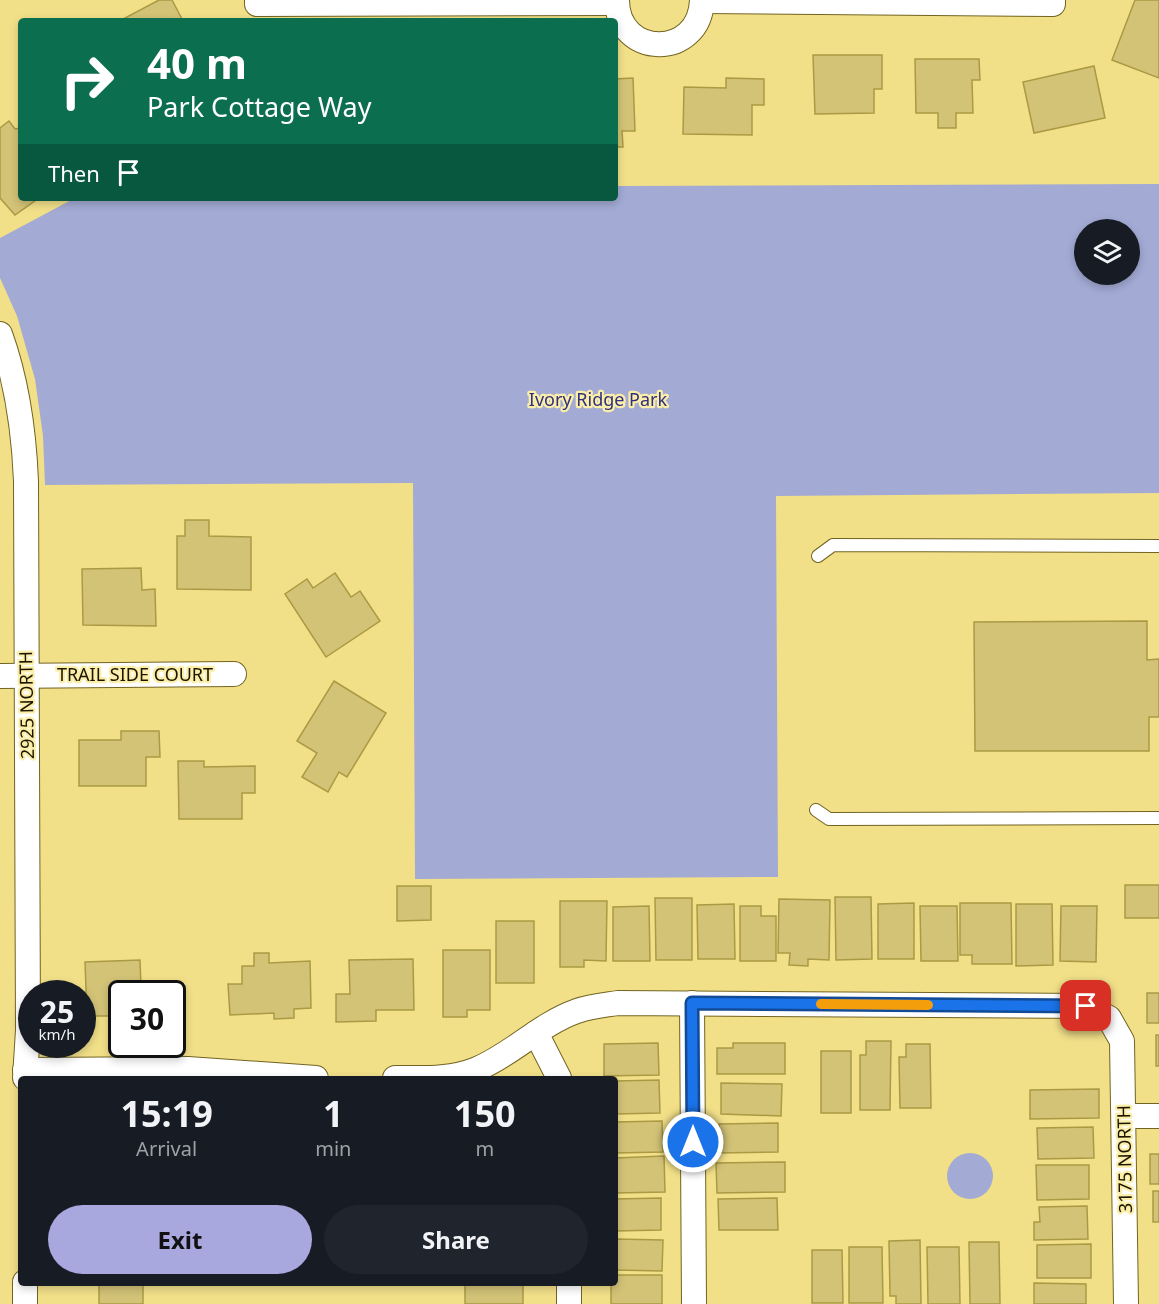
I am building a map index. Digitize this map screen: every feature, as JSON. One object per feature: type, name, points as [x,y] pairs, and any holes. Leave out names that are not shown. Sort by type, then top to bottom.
[{"type":"street","points":[[257,2],[617,1],[622,23],[628,31],[636,38],[656,45],[676,42],[693,30],[703,1],[1053,2]]},
{"type":"street","name":"2925 NORTH","points":[[0,334],[9,358],[24,440],[28,1006],[25,1074]]},
{"type":"street","name":"TRAIL SIDE COURT","points":[[0,676],[234,674]]},
{"type":"street","points":[[450,1076],[478,1068],[565,1016],[597,1006],[618,1003],[692,1003],[694,1304]]},
{"type":"street","name":"3175 NORTH","points":[[692,1003],[1086,1006],[1109,1018],[1122,1041],[1126,1304]]},
{"type":"street","points":[[536,1033],[558,1076]]},
{"type":"street","points":[[25,1074],[198,1069],[290,1076]]},
{"type":"street","points":[[1124,1116],[1159,1116]]},
{"type":"street","points":[[25,1286],[25,1304]]},
{"type":"street","points":[[569,1286],[569,1304]]},
{"type":"lane","points":[[818,556],[833,545],[1159,546]]},
{"type":"lane","points":[[816,810],[829,819],[1159,818]]},
{"type":"green space","name":"Ivory Ridge Park","points":[[1159,184],[1159,493],[776,496],[778,877],[415,879],[413,483],[45,485],[43,436],[35,379],[17,316],[0,278],[0,238],[69,201],[618,201],[618,186]]},
{"type":"green space","points":[[970,1153],[986,1160],[993,1176],[986,1192],[970,1199],[954,1192],[947,1176],[954,1160]]},
{"type":"building","points":[[159,0],[172,0],[181,18],[125,18]]},
{"type":"building","points":[[1135,0],[1159,0],[1159,78],[1112,60]]},
{"type":"building","points":[[813,55],[882,55],[882,89],[874,89],[874,113],[815,114]]},
{"type":"building","points":[[915,59],[979,59],[980,80],[972,80],[973,113],[956,113],[956,128],[938,128],[938,113],[916,113]]},
{"type":"building","points":[[1094,66],[1105,118],[1034,133],[1023,82]]},
{"type":"building","points":[[633,78],[635,131],[622,131],[623,147],[618,147],[618,79]]},
{"type":"building","points":[[726,78],[764,79],[764,105],[752,105],[752,135],[683,134],[684,87],[726,88]]},
{"type":"building","points":[[9,121],[15,129],[18,128],[18,201],[35,201],[15,215],[0,198],[0,128]]},
{"type":"building","points":[[185,520],[209,520],[209,536],[251,537],[251,590],[177,589],[177,536],[185,536]]},
{"type":"building","points":[[141,568],[142,590],[155,589],[156,626],[83,625],[82,569]]},
{"type":"building","points":[[335,573],[351,597],[360,591],[380,621],[326,657],[285,594],[307,579],[313,588]]},
{"type":"building","points":[[1147,621],[1147,660],[1159,659],[1159,717],[1149,717],[1149,751],[975,751],[974,622]]},
{"type":"building","points":[[334,681],[386,713],[347,777],[339,772],[328,792],[302,777],[317,753],[297,741]]},
{"type":"building","points":[[121,731],[159,731],[160,757],[146,757],[146,786],[79,786],[79,740],[121,740]]},
{"type":"building","points":[[178,761],[204,761],[204,767],[255,766],[255,793],[242,793],[242,819],[179,819]]},
{"type":"building","points":[[1125,885],[1159,885],[1159,918],[1125,918]]},
{"type":"building","points":[[397,886],[431,886],[431,920],[397,921]]},
{"type":"building","points":[[835,897],[871,897],[872,959],[836,960]]},
{"type":"building","points":[[655,898],[692,898],[692,960],[656,960]]},
{"type":"building","points":[[779,899],[830,900],[829,960],[808,959],[808,966],[789,965],[790,953],[778,953]]},
{"type":"building","points":[[560,901],[607,901],[606,961],[584,960],[584,967],[560,967]]},
{"type":"building","points":[[914,903],[914,959],[878,959],[878,904]]},
{"type":"building","points":[[960,903],[1011,903],[1012,964],[972,964],[972,955],[960,955]]},
{"type":"building","points":[[734,904],[735,959],[698,959],[697,905]]},
{"type":"building","points":[[1016,904],[1052,904],[1053,965],[1016,966]]},
{"type":"building","points":[[649,906],[650,961],[613,961],[613,907]]},
{"type":"building","points":[[740,906],[761,906],[761,916],[776,916],[776,961],[740,961]]},
{"type":"building","points":[[920,906],[957,906],[958,961],[921,961]]},
{"type":"building","points":[[1061,906],[1097,906],[1096,962],[1060,961]]},
{"type":"building","points":[[496,921],[534,921],[534,983],[496,983]]},
{"type":"building","points":[[443,950],[490,950],[490,1010],[467,1010],[467,1017],[443,1017]]},
{"type":"building","points":[[254,953],[269,953],[269,963],[310,961],[311,1008],[294,1009],[294,1018],[274,1019],[274,1013],[230,1015],[228,984],[242,984],[242,966],[254,966]]},
{"type":"building","points":[[413,959],[414,1010],[376,1010],[376,1021],[336,1022],[336,994],[350,994],[349,960]]},
{"type":"building","points":[[140,960],[141,980],[108,980],[108,1016],[96,1016],[96,980],[86,980],[85,962]]},
{"type":"building","points":[[1147,993],[1159,993],[1159,1023],[1147,1023]]},
{"type":"building","points":[[1156,1035],[1159,1035],[1159,1066],[1156,1066]]},
{"type":"building","points":[[866,1041],[891,1041],[890,1110],[860,1110],[860,1055],[866,1055]]},
{"type":"building","points":[[658,1043],[659,1075],[604,1076],[604,1044]]},
{"type":"building","points":[[733,1043],[785,1043],[785,1074],[717,1074],[717,1048],[733,1048]]},
{"type":"building","points":[[906,1044],[930,1044],[931,1108],[900,1108],[899,1057],[906,1057]]},
{"type":"building","points":[[821,1051],[851,1051],[851,1113],[821,1113]]},
{"type":"building","points":[[659,1080],[660,1113],[618,1114],[618,1081]]},
{"type":"building","points":[[721,1083],[782,1084],[781,1116],[721,1114]]},
{"type":"building","points":[[1099,1089],[1099,1118],[1030,1119],[1030,1090]]},
{"type":"building","points":[[662,1121],[663,1152],[618,1153],[618,1122]]},
{"type":"building","points":[[778,1123],[778,1152],[719,1153],[719,1124]]},
{"type":"building","points":[[1093,1127],[1094,1158],[1038,1159],[1037,1128]]},
{"type":"building","points":[[1150,1154],[1159,1154],[1159,1184],[1150,1184]]},
{"type":"building","points":[[664,1156],[665,1192],[618,1193],[618,1158]]},
{"type":"building","points":[[785,1162],[785,1192],[717,1193],[716,1163]]},
{"type":"building","points":[[1036,1165],[1089,1165],[1089,1199],[1037,1200]]},
{"type":"building","points":[[1153,1191],[1159,1191],[1159,1222],[1153,1222]]},
{"type":"building","points":[[661,1198],[661,1230],[618,1231],[618,1199]]},
{"type":"building","points":[[777,1198],[778,1230],[719,1230],[718,1199]]},
{"type":"building","points":[[1087,1206],[1088,1239],[1034,1240],[1034,1222],[1040,1222],[1039,1207]]},
{"type":"building","points":[[618,1239],[663,1240],[662,1271],[618,1270]]},
{"type":"building","points":[[920,1240],[921,1304],[896,1304],[896,1296],[890,1296],[889,1241]]},
{"type":"building","points":[[969,1242],[999,1242],[1000,1304],[970,1304]]},
{"type":"building","points":[[1091,1244],[1091,1278],[1037,1278],[1037,1245]]},
{"type":"building","points":[[849,1247],[882,1247],[883,1303],[849,1303]]},
{"type":"building","points":[[927,1247],[959,1247],[960,1304],[928,1304]]},
{"type":"building","points":[[812,1250],[842,1250],[843,1303],[812,1303]]},
{"type":"building","points":[[618,1275],[662,1275],[662,1304],[611,1304],[611,1286],[618,1286]]},
{"type":"building","points":[[1034,1283],[1086,1284],[1086,1304],[1034,1304]]},
{"type":"building","points":[[99,1286],[143,1286],[143,1304],[99,1304]]},
{"type":"building","points":[[465,1286],[523,1286],[523,1304],[465,1304]]},
{"type":"slow traffic","points":[[821,1004],[928,1005]]},
{"type":"route","points":[[693,1142],[692,1003],[1086,1006]]}]
